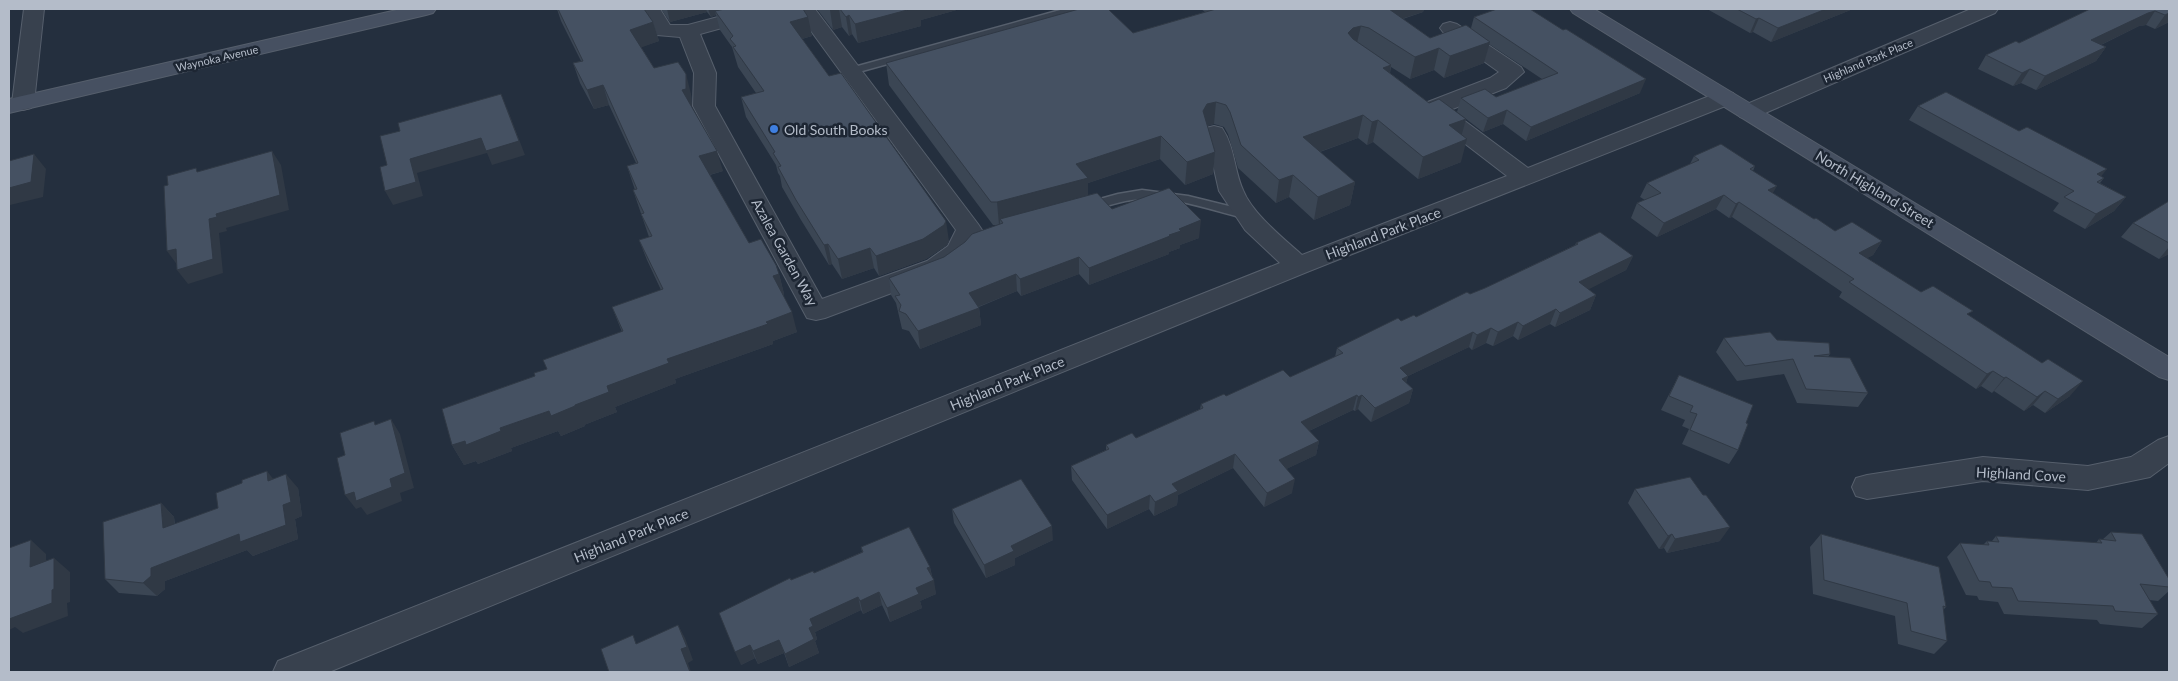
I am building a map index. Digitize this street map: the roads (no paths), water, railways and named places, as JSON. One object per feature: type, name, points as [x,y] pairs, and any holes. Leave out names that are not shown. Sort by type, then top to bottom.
[{"type":"main road","name":"Waynoka Avenue","points":[[16,105],[426,9]]},
{"type":"main road","name":"North Highland Street","points":[[1580,9],[2168,367]]},
{"type":"street","points":[[16,105],[34,9]]},
{"type":"street","points":[[650,9],[664,31],[688,31],[770,9]]},
{"type":"street","points":[[805,9],[851,70]]},
{"type":"street","name":"Highland Park Place","points":[[290,672],[1298,266],[1526,178],[1736,105],[1988,9]]},
{"type":"street","points":[[1450,28],[1513,72],[1498,83],[1426,102],[1526,178]]},
{"type":"street","name":"Azalea Garden Way","points":[[688,31],[705,73],[704,106],[816,311],[936,268],[957,252],[976,230],[851,70]]},
{"type":"street","points":[[1214,133],[1224,160],[1231,191],[1254,224],[1298,266]]},
{"type":"street","name":"Highland Cove","points":[[1867,487],[1983,469],[2088,478],[2139,468],[2169,448]]},
{"type":"lane","points":[[851,70],[1075,9]]},
{"type":"lane","points":[[1073,211],[1128,196],[1147,195],[1176,198],[1248,215]]},
{"type":"place","name":"Old South Books","points":[[774,129]]}]
